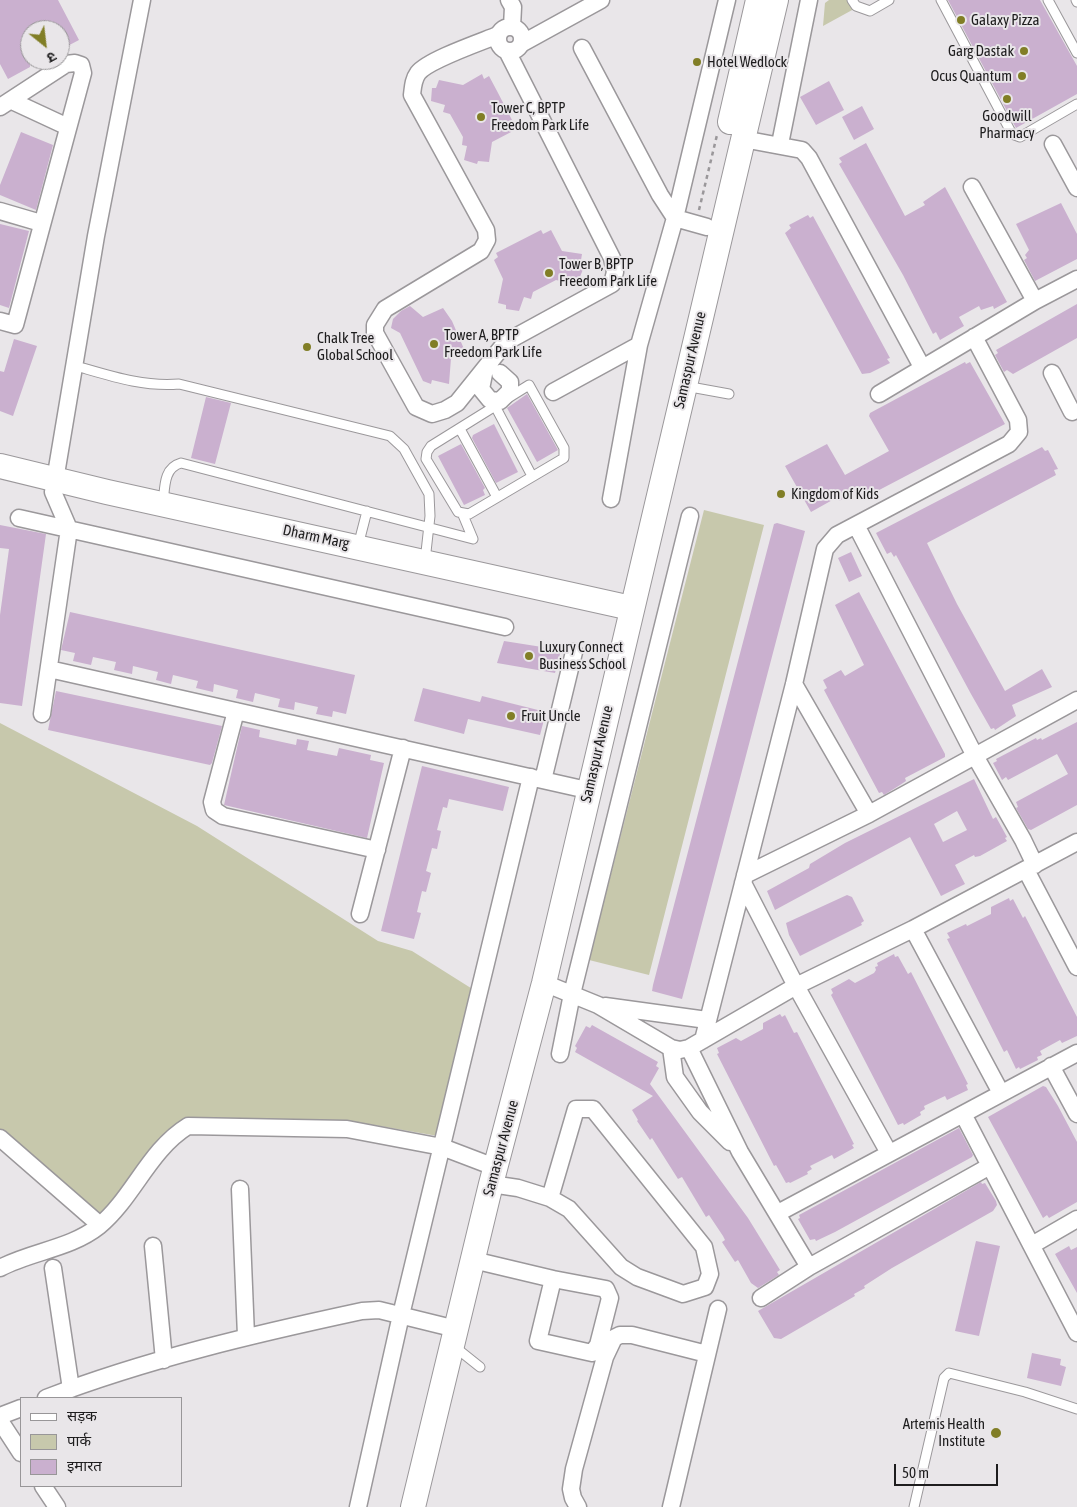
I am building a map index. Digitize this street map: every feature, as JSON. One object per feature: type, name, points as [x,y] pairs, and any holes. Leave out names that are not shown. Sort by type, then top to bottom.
[{"type":"main road","name":"Samaspur Avenue","points":[[448,1335],[473,1260],[488,1174],[544,983],[707,227],[758,0]]},
{"type":"main road","name":"Samaspur Avenue","points":[[413,1507],[435,1389],[488,1174],[578,788],[684,386],[776,0]]},
{"type":"main road","name":"Dharm Marg","points":[[0,466],[54,485],[625,613]]},
{"type":"main road","name":"Dharm Marg","points":[[0,478],[54,485],[162,504],[358,546],[625,613]]},
{"type":"main road","name":"Samaspur Avenue","points":[[399,1507],[435,1389]]},
{"type":"street","points":[[42,714],[69,529],[54,485],[76,366],[96,236],[142,0]]},
{"type":"street","points":[[509,0],[513,7],[499,45],[514,47],[601,0]]},
{"type":"street","points":[[611,499],[638,345],[675,218],[727,0]]},
{"type":"street","points":[[780,144],[810,0]]},
{"type":"street","points":[[505,31],[431,63],[419,72],[414,82],[412,95],[486,230],[487,240],[481,252],[385,309],[375,325],[375,332],[416,407],[432,414],[451,407],[492,370],[506,342],[612,284],[615,272],[612,258],[514,47]]},
{"type":"street","points":[[582,48],[660,195],[675,218],[707,227]]},
{"type":"street","points":[[0,321],[15,325],[83,73],[81,66],[75,63],[66,64],[6,104]]},
{"type":"street","points":[[6,104],[68,127]]},
{"type":"street","points":[[743,139],[780,144],[802,150],[809,158],[922,367]]},
{"type":"street","points":[[1053,144],[1077,188]]},
{"type":"street","points":[[972,187],[1035,301]]},
{"type":"street","points":[[0,211],[41,223]]},
{"type":"street","points":[[879,394],[1035,301],[1077,280]]},
{"type":"street","points":[[703,1040],[794,684],[825,549],[837,535],[1009,444],[1018,432],[1018,420],[974,337]]},
{"type":"street","points":[[554,392],[638,345]]},
{"type":"street","points":[[1052,373],[1076,414]]},
{"type":"street","points":[[560,1054],[572,994],[690,516]]},
{"type":"street","points":[[19,518],[505,627]]},
{"type":"street","points":[[856,525],[974,756],[1023,840],[1030,867],[1077,967]]},
{"type":"street","points":[[358,1507],[401,1315],[442,1147],[537,778],[574,652]]},
{"type":"street","points":[[49,669],[578,788]]},
{"type":"street","points":[[794,684],[869,814]]},
{"type":"street","points":[[744,879],[869,814],[1077,700]]},
{"type":"street","points":[[236,711],[212,802],[214,810],[223,816],[377,850]]},
{"type":"street","points":[[360,914],[403,748]]},
{"type":"street","points":[[544,983],[598,1005],[671,1048],[680,1050],[689,1048],[796,986],[913,929],[1077,842]]},
{"type":"street","points":[[744,879],[796,986],[889,1154]]},
{"type":"street","points":[[913,929],[1001,1093]]},
{"type":"street","points":[[598,1005],[707,1020]]},
{"type":"street","points":[[671,1048],[675,1077],[700,1112],[740,1152]]},
{"type":"street","points":[[689,1048],[740,1152],[809,1267]]},
{"type":"street","points":[[778,1214],[1077,1053]]},
{"type":"street","points":[[1051,1066],[1077,1114]]},
{"type":"street","points":[[0,1268],[80,1240],[100,1225],[163,1147],[176,1133],[188,1126],[347,1129],[442,1147],[488,1174],[518,1188],[550,1198],[569,1209],[622,1267],[637,1277],[683,1294],[705,1287],[710,1274],[704,1247],[593,1109],[576,1109],[550,1198]]},
{"type":"street","points":[[963,1114],[1077,1333]]},
{"type":"street","points":[[0,1138],[100,1225]]},
{"type":"street","points":[[761,1298],[809,1267],[990,1166]]},
{"type":"street","points":[[240,1189],[246,1336]]},
{"type":"street","points":[[1032,1245],[1077,1219]]},
{"type":"street","points":[[153,1246],[164,1360]]},
{"type":"street","points":[[473,1260],[553,1279],[606,1288],[610,1298],[598,1345],[592,1352],[538,1341],[553,1279]]},
{"type":"street","points":[[54,1268],[71,1389]]},
{"type":"street","points":[[672,1507],[718,1309]]},
{"type":"street","points":[[49,1397],[246,1336],[362,1311],[379,1310],[401,1315],[448,1335]]},
{"type":"street","points":[[578,1507],[572,1498],[571,1489],[574,1469],[605,1357],[614,1338],[632,1335],[707,1354]]},
{"type":"street","points":[[0,1416],[20,1408]]},
{"type":"street","points":[[0,1421],[20,1451]]},
{"type":"street","points":[[44,1487],[57,1507]]},
{"type":"lane","points":[[852,0],[856,6],[870,11],[889,0]]},
{"type":"lane","points":[[941,0],[1012,134],[1020,137],[1077,104]]},
{"type":"lane","points":[[1048,0],[1077,53]]},
{"type":"lane","points":[[76,366],[136,383],[162,386],[179,384],[390,436],[404,449],[429,494],[429,527],[425,562]]},
{"type":"lane","points":[[162,504],[167,475],[171,468],[181,463],[474,538],[463,515],[458,512],[426,459],[427,452],[431,446],[529,385],[564,448],[564,458],[469,514],[463,515]]},
{"type":"lane","points":[[684,386],[729,394]]},
{"type":"lane","points":[[495,406],[532,476]]},
{"type":"lane","points":[[460,429],[497,497]]},
{"type":"lane","points":[[358,546],[368,511]]},
{"type":"lane","points":[[448,1335],[480,1367]]},
{"type":"lane","points":[[914,1507],[942,1385],[948,1373],[1025,1392],[1077,1409]]},
{"type":"green space","points":[[829,0],[849,0],[854,9],[823,26],[825,3]]},
{"type":"green space","points":[[704,510],[764,525],[649,975],[589,960]]},
{"type":"green space","points":[[0,723],[197,826],[378,941],[412,951],[474,990],[438,1136],[374,1125],[190,1121],[101,1217],[0,1131]]},
{"type":"building","points":[[0,0],[58,0],[68,20],[20,20],[20,70],[24,70],[8,79],[0,64]]},
{"type":"building","name":"Ocus Quantum","points":[[948,0],[1040,0],[1077,66],[1077,94],[1016,128]]},
{"type":"building","points":[[70,23],[79,40],[70,45]]},
{"type":"building","name":"Tower C, BPTP Freedom Park Life","points":[[482,74],[484,79],[489,76],[512,120],[508,122],[513,131],[492,142],[489,162],[478,161],[477,164],[464,160],[467,146],[462,145],[463,137],[450,114],[443,112],[445,105],[431,101],[432,88],[436,88],[439,80],[463,85]]},
{"type":"building","points":[[829,81],[844,110],[816,125],[800,97]]},
{"type":"building","points":[[862,106],[874,129],[854,140],[842,117]]},
{"type":"building","points":[[21,132],[53,145],[36,210],[0,195],[0,185]]},
{"type":"building","points":[[866,143],[905,216],[925,205],[923,202],[945,187],[1007,302],[994,309],[993,306],[981,310],[979,306],[959,317],[964,326],[940,340],[936,332],[933,334],[903,275],[839,164],[842,162],[839,158]]},
{"type":"building","points":[[1061,203],[1077,234],[1077,259],[1035,281],[1024,260],[1027,258],[1025,255],[1029,250],[1016,224]]},
{"type":"building","points":[[808,215],[810,218],[813,216],[890,358],[887,359],[890,363],[870,373],[862,374],[785,233],[791,228],[789,225]]},
{"type":"building","points":[[0,224],[29,231],[9,308],[0,305]]},
{"type":"building","name":"Tower B, BPTP Freedom Park Life","points":[[541,230],[543,234],[551,230],[562,251],[582,254],[580,266],[584,267],[579,279],[565,277],[564,282],[556,280],[533,292],[531,299],[524,297],[519,311],[506,309],[506,305],[498,303],[503,279],[494,260],[498,257],[496,253]]},
{"type":"building","points":[[1077,304],[1077,338],[1013,374],[1007,370],[1004,372],[995,355],[998,353],[996,350]]},
{"type":"building","name":"Tower A, BPTP Freedom Park Life","points":[[410,306],[423,317],[443,308],[452,321],[464,349],[451,358],[449,384],[432,380],[431,384],[423,381],[400,333],[391,328],[393,319]]},
{"type":"building","points":[[14,339],[37,346],[13,416],[0,411],[0,371],[4,372]]},
{"type":"building","points":[[965,362],[966,364],[970,362],[1005,424],[862,499],[858,491],[839,501],[836,498],[811,512],[785,466],[827,444],[845,475],[889,451],[869,416],[870,413]]},
{"type":"building","points":[[527,394],[558,450],[537,462],[507,408]]},
{"type":"building","points":[[206,397],[231,403],[215,464],[191,458]]},
{"type":"building","points":[[494,424],[518,472],[496,483],[472,438],[473,435]]},
{"type":"building","points":[[461,444],[485,488],[483,490],[485,495],[464,505],[438,456]]},
{"type":"building","points":[[1042,447],[1045,451],[1048,450],[1058,469],[1054,470],[1056,475],[927,543],[957,604],[1005,691],[1042,669],[1052,687],[1012,705],[1016,716],[995,730],[994,728],[991,729],[971,694],[896,555],[894,557],[891,552],[887,554],[876,533]]},
{"type":"building","points":[[777,523],[805,531],[682,999],[652,991],[653,985],[774,524]]},
{"type":"building","points":[[0,525],[46,534],[22,706],[0,703],[0,615],[9,549],[0,548]]},
{"type":"building","points":[[851,552],[862,576],[849,582],[838,558]]},
{"type":"building","points":[[859,592],[945,754],[945,757],[905,778],[906,781],[884,795],[882,792],[879,793],[824,690],[827,688],[823,680],[841,670],[845,676],[864,665],[835,605]]},
{"type":"building","points":[[70,612],[355,675],[346,714],[333,711],[332,717],[316,714],[318,707],[295,702],[294,710],[278,707],[280,699],[255,693],[253,702],[236,698],[238,690],[214,684],[213,692],[196,688],[198,681],[173,675],[171,684],[156,680],[158,672],[133,666],[132,674],[114,670],[116,662],[93,657],[91,665],[73,661],[75,653],[61,650]]},
{"type":"building","name":"Luxury Connect Business School","points":[[504,641],[561,650],[555,673],[497,663]]},
{"type":"building","points":[[423,688],[480,702],[482,696],[546,712],[540,735],[468,719],[464,734],[414,721]]},
{"type":"building","points":[[56,691],[222,726],[212,763],[210,765],[48,730]]},
{"type":"building","points":[[1077,722],[1077,805],[1031,830],[1028,829],[1016,808],[1018,807],[1016,802],[1068,774],[1057,754],[1008,780],[1006,777],[1002,780],[993,763],[997,761],[996,759],[1036,738],[1037,740],[1041,738],[1042,740]]},
{"type":"building","points":[[242,726],[260,730],[259,737],[296,745],[297,739],[309,741],[307,750],[337,756],[339,748],[371,755],[370,760],[384,763],[367,838],[224,805]]},
{"type":"building","points":[[422,766],[509,787],[503,811],[449,799],[447,808],[443,807],[437,830],[441,831],[437,849],[432,848],[426,871],[431,873],[426,892],[422,891],[417,912],[421,913],[414,939],[381,931]]},
{"type":"building","points":[[974,779],[993,819],[996,817],[1007,837],[1005,838],[1007,841],[980,856],[975,857],[974,855],[955,865],[965,884],[941,896],[910,837],[775,910],[767,891],[809,868],[810,864],[845,843]],"holes":[[[957,811],[967,830],[943,842],[934,824]]]},
{"type":"building","points":[[847,895],[852,897],[864,921],[861,923],[862,925],[800,956],[789,935],[786,923]]},
{"type":"building","points":[[1009,898],[1010,901],[1013,899],[1023,918],[1025,916],[1077,1017],[1077,1036],[1062,1043],[1060,1040],[1040,1051],[1042,1055],[1037,1057],[1038,1060],[1020,1069],[1019,1067],[1016,1069],[1007,1050],[1004,1052],[947,939],[950,938],[947,933],[966,924],[967,926],[991,914],[991,907]]},
{"type":"building","points":[[894,954],[895,957],[898,956],[908,974],[911,972],[968,1084],[966,1085],[968,1090],[947,1100],[945,1096],[924,1106],[925,1109],[920,1112],[921,1115],[904,1125],[903,1123],[898,1125],[831,995],[833,993],[831,989],[849,979],[855,983],[874,973],[875,967],[878,966],[877,963]]},
{"type":"building","points":[[780,1014],[782,1017],[785,1015],[794,1033],[797,1032],[854,1144],[852,1145],[854,1148],[834,1159],[832,1155],[810,1166],[812,1169],[807,1172],[808,1174],[790,1183],[786,1183],[776,1165],[774,1166],[717,1054],[719,1053],[717,1048],[736,1038],[741,1041],[763,1029],[763,1023]]},
{"type":"building","points":[[592,1025],[658,1062],[656,1066],[659,1068],[650,1084],[748,1218],[780,1270],[777,1272],[779,1275],[758,1288],[751,1283],[738,1260],[735,1262],[722,1242],[725,1240],[723,1236],[709,1215],[706,1217],[682,1177],[678,1179],[652,1138],[650,1140],[637,1121],[632,1110],[653,1096],[575,1052],[577,1048],[575,1046],[586,1026],[590,1028]]},
{"type":"building","points":[[1043,1086],[1046,1087],[1058,1106],[1077,1142],[1077,1202],[1049,1218],[1047,1215],[1043,1218],[988,1117]]},
{"type":"building","points":[[959,1128],[973,1155],[972,1157],[835,1232],[816,1241],[815,1239],[810,1240],[798,1219],[800,1218],[799,1215]]},
{"type":"building","points":[[981,1182],[982,1184],[985,1183],[996,1201],[997,1205],[993,1211],[892,1268],[864,1286],[865,1288],[854,1294],[855,1296],[781,1339],[774,1338],[758,1311]]},
{"type":"building","points":[[976,1241],[1000,1246],[979,1336],[955,1331]]},
{"type":"building","points":[[1069,1246],[1071,1250],[1077,1247],[1077,1293],[1055,1254]]},
{"type":"building","points":[[1032,1353],[1061,1359],[1060,1365],[1066,1367],[1061,1386],[1027,1378]]},
{"type":"place","name":"Galaxy Pizza","points":[[961,20]]},
{"type":"place","name":"Garg Dastak","points":[[1024,51]]},
{"type":"place","name":"Hotel Wedlock","points":[[697,62]]},
{"type":"place","name":"Ocus Quantum","points":[[1022,76]]},
{"type":"place","name":"Goodwill Pharmacy","points":[[1007,99]]},
{"type":"place","name":"Tower C, BPTP Freedom Park Life","points":[[481,117]]},
{"type":"place","name":"Tower B, BPTP Freedom Park Life","points":[[549,273]]},
{"type":"place","name":"Tower A, BPTP Freedom Park Life","points":[[434,344]]},
{"type":"place","name":"Chalk Tree Global School","points":[[307,347]]},
{"type":"place","name":"Kingdom of Kids","points":[[781,494]]},
{"type":"place","name":"Luxury Connect Business School","points":[[529,656]]},
{"type":"place","name":"Fruit Uncle","points":[[511,716]]},
{"type":"place","name":"Artemis Health Institute","points":[[996,1433]]}]
